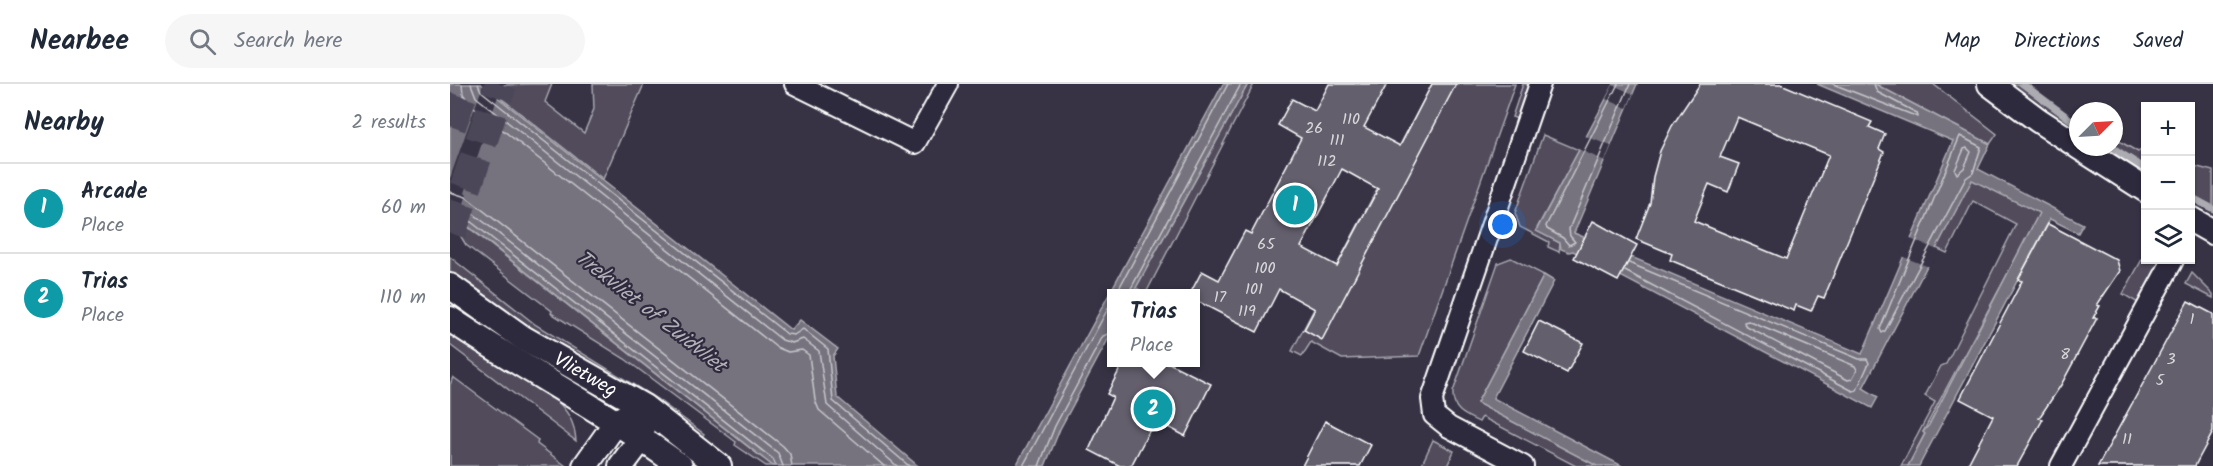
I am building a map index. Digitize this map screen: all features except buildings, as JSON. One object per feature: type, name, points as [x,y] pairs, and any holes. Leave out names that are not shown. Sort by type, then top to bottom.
[{"type":"street","points":[[795,84],[915,143],[948,84]]},
{"type":"street","points":[[1523,466],[1449,428],[1434,416],[1432,399],[1540,84]]},
{"type":"street","points":[[1990,84],[2069,141]]},
{"type":"street","points":[[2092,156],[2141,187]]},
{"type":"street","points":[[2061,466],[2171,264]]},
{"type":"street","name":"Vlietweg","points":[[450,286],[523,338],[644,407],[719,466]]},
{"type":"street","name":"Vlietweg","points":[[450,319],[563,392],[617,421],[680,466]]},
{"type":"street","points":[[585,466],[617,421],[644,407]]},
{"type":"street","points":[[621,466],[642,438],[644,407]]},
{"type":"shaded area","points":[[552,84],[545,102],[584,133],[594,109],[593,84],[644,84],[603,179],[501,98],[504,85]]},
{"type":"shaded area","points":[[1248,84],[1254,84],[1148,289],[1136,288]]},
{"type":"shaded area","points":[[1432,84],[1515,84],[1419,356],[1342,359],[1311,342],[1302,356],[1292,351]]},
{"type":"shaded area","points":[[1523,84],[1530,84],[1518,119],[1512,117]]},
{"type":"shaded area","points":[[1875,84],[1933,84],[1997,134],[1990,144]]},
{"type":"shaded area","points":[[2010,84],[2018,84],[2069,121],[2069,126]]},
{"type":"shaded area","points":[[1543,135],[1579,150],[1536,230],[1560,243],[1559,252],[1548,247],[1549,242],[1520,227],[1515,213]]},
{"type":"shaded area","points":[[2123,143],[2138,152],[2141,150],[2141,163],[2123,151]]},
{"type":"shaded area","points":[[2115,156],[2120,156],[2141,169],[2141,173]]},
{"type":"shaded area","points":[[2195,166],[2213,171],[2213,206],[2195,196]]},
{"type":"shaded area","points":[[1972,179],[2040,213],[1923,432],[1925,433],[1908,466],[1901,466],[1935,402],[1925,396],[1941,366],[1946,364],[2016,224],[1973,201],[1947,253],[1936,248]]},
{"type":"shaded area","points":[[459,220],[773,466],[766,466],[735,445],[736,442],[625,359],[551,313],[552,311],[466,245],[457,230]]},
{"type":"shaded area","points":[[450,257],[536,325],[657,399],[704,434],[701,438],[450,279]]},
{"type":"shaded area","points":[[1511,258],[1544,275],[1477,403],[1597,466],[1576,466],[1482,417],[1479,422],[1468,417],[1457,408],[1453,392],[1498,263]]},
{"type":"shaded area","points":[[2141,261],[2141,264],[2159,264],[2138,303],[2123,294]]},
{"type":"shaded area","points":[[2192,273],[2213,294],[2213,298],[2186,284]]},
{"type":"shaded area","points":[[450,333],[553,397],[569,417],[576,441],[450,345]]},
{"type":"shaded area","points":[[453,377],[538,440],[537,444],[566,466],[450,466],[450,385]]},
{"type":"shaded area","points":[[1433,440],[1454,451],[1447,466],[1421,466]]},
{"type":"water","name":"Trekvliet of Zuidvliet","points":[[450,84],[481,84],[791,330],[800,320],[838,349],[833,356],[837,397],[918,466],[773,466],[450,212]]},
{"type":"water","points":[[1223,84],[1248,84],[1135,289],[1112,289]]},
{"type":"water","points":[[1614,84],[1637,84],[1574,233],[1862,354],[1953,141],[1817,84],[1875,84],[1990,144],[1978,169],[2083,224],[2078,233],[2050,219],[1919,466],[1908,466],[1925,434],[1923,432],[1929,425],[2039,213],[1972,180],[1863,388],[1878,397],[1872,408],[1573,251],[1561,249],[1560,243],[1536,231]]},
{"type":"water","points":[[1544,275],[1554,281],[1493,398],[1622,466],[1597,466],[1477,403]]},
{"type":"water","points":[[1107,298],[1107,341],[1060,429],[1045,466],[1016,466]]},
{"type":"pier","points":[[483,85],[498,96],[465,193],[467,195],[458,219],[455,217],[454,219],[450,216],[450,178]]},
{"type":"pier","points":[[1613,85],[1633,94],[1627,108],[1606,99]]},
{"type":"pier","points":[[1585,136],[1611,146],[1605,161],[1578,149]]},
{"type":"pier","points":[[1908,238],[1938,250],[1929,267],[1901,256]]},
{"type":"waterway","points":[[2023,84],[2069,118]]},
{"type":"waterway","points":[[2123,155],[2141,166]]},
{"type":"waterway","points":[[2195,200],[2213,209]]},
{"type":"tunnel","points":[[450,126],[465,84]]},
{"type":"tunnel","points":[[450,233],[501,84]]},
{"type":"place","name":"Arcade","points":[[1295,205]]},
{"type":"place","name":"Trias","points":[[1153,409]]}]
